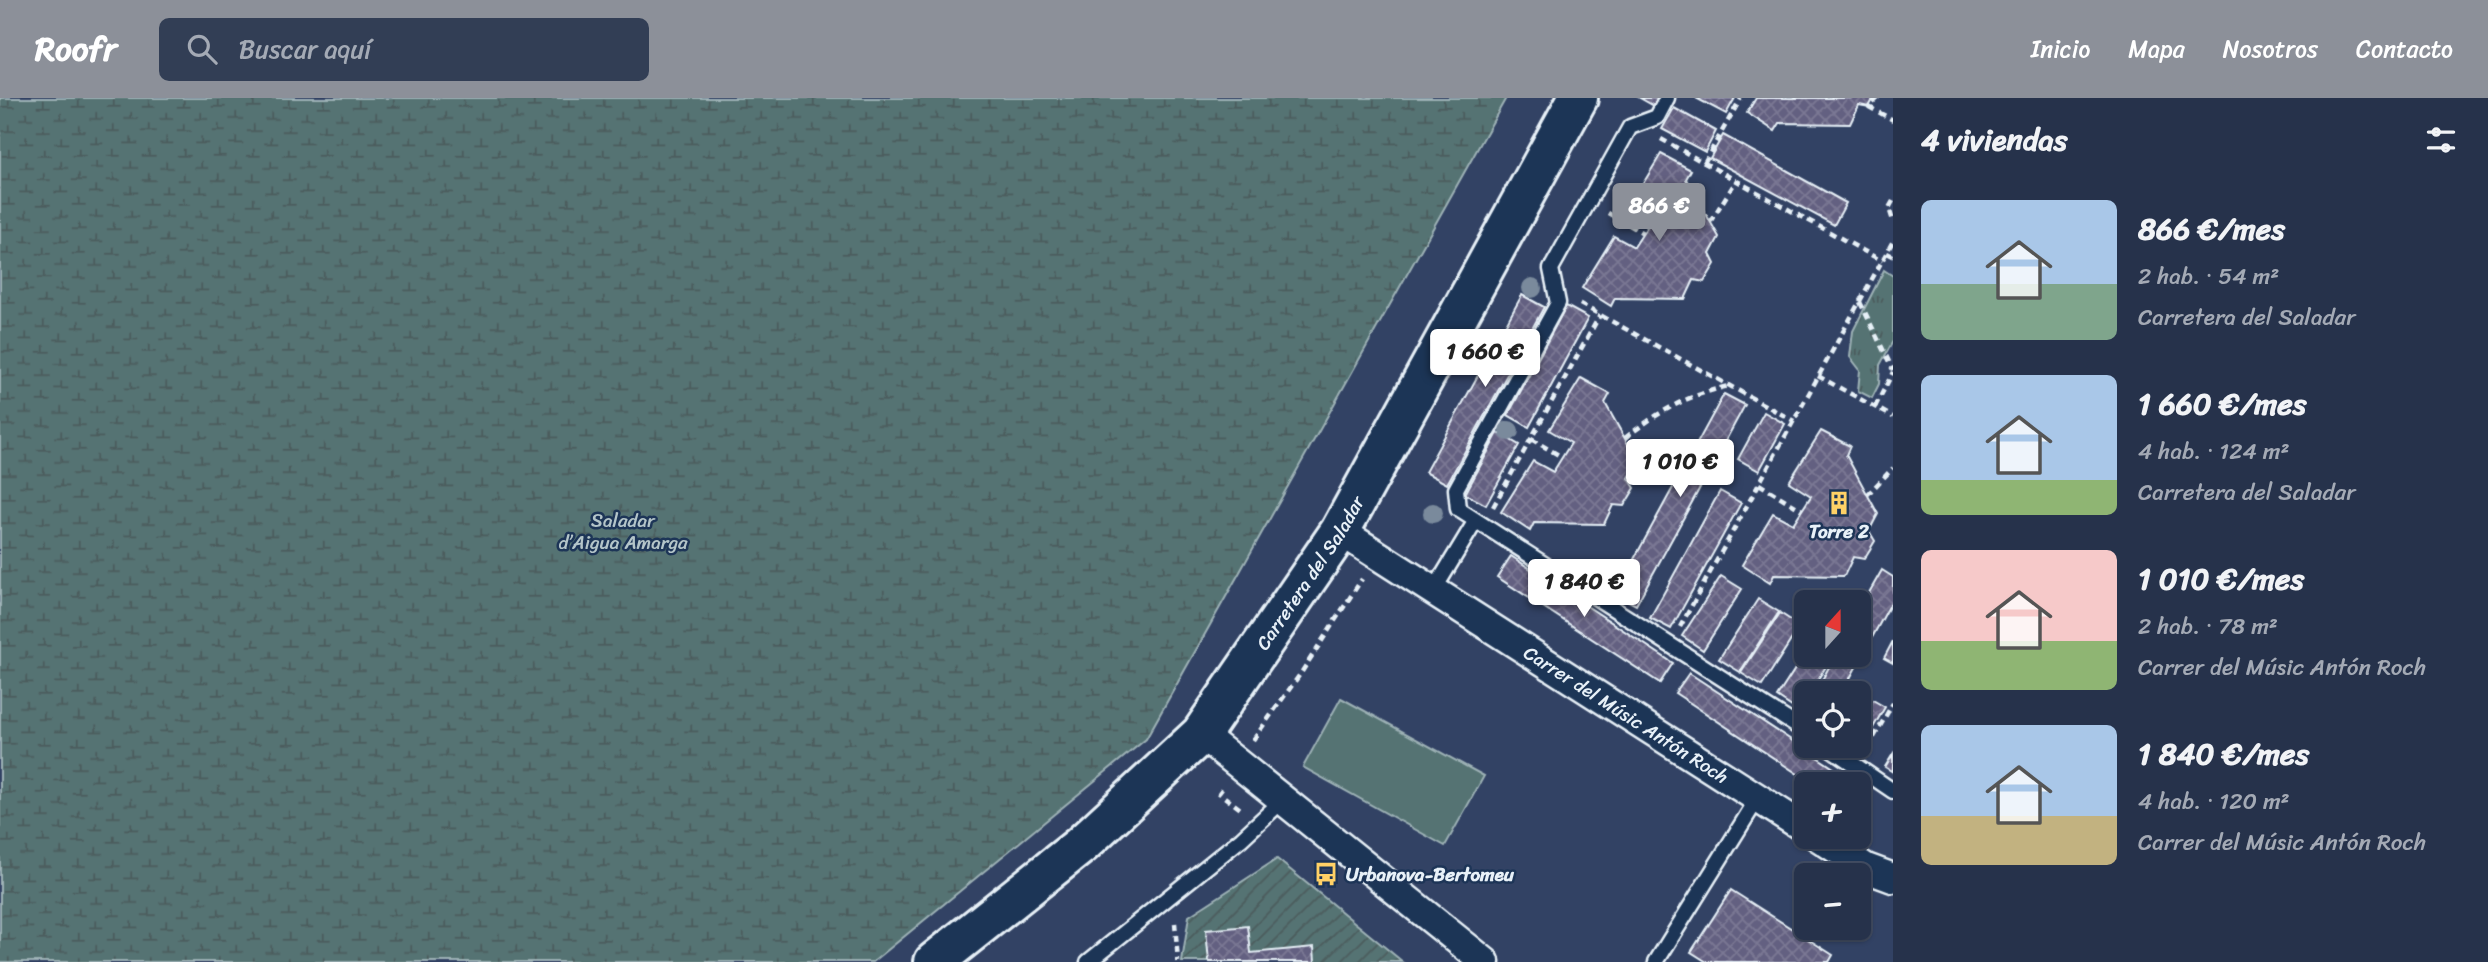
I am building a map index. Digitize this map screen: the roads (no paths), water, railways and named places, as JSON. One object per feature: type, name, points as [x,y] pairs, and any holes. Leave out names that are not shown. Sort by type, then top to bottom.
[{"type":"street","name":"Carretera del Saladar","points":[[934,962],[1082,845],[1200,734],[1340,531],[1578,98]]},
{"type":"street","name":"Carrer del Músic Antón Roch","points":[[1340,531],[1794,821]]},
{"type":"street","points":[[1200,734],[1485,962]]},
{"type":"street","points":[[1837,849],[1866,868],[1893,878]]},
{"type":"lane","points":[[1667,98],[1657,117],[1630,127],[1551,269],[1558,303],[1457,489],[1458,509],[1794,724]]},
{"type":"lane","points":[[1434,590],[1479,524]]},
{"type":"lane","points":[[1844,758],[1893,791]]},
{"type":"lane","points":[[1656,962],[1758,798]]},
{"type":"lane","points":[[1088,962],[1283,800]]},
{"type":"place","name":"Torre 2","points":[[1839,503]]},
{"type":"place","name":"Urbanova-Bertomeu","points":[[1326,874]]},
{"type":"park label","name":"Saladar d’Aigua Amarga","points":[[623,531]]}]
